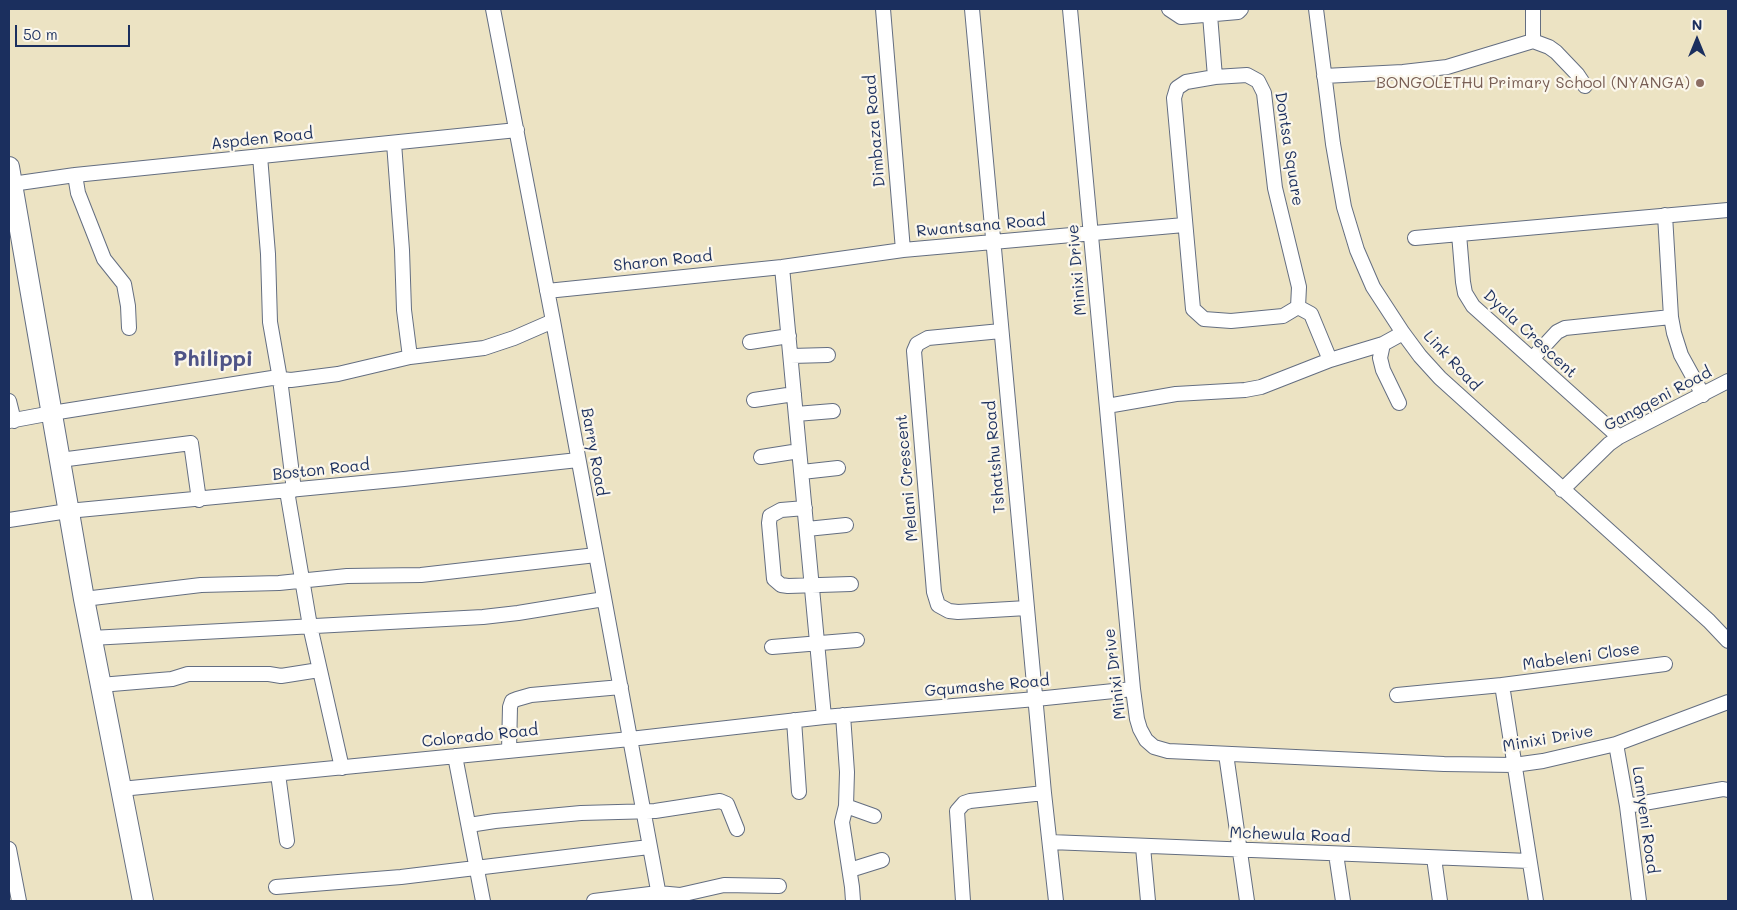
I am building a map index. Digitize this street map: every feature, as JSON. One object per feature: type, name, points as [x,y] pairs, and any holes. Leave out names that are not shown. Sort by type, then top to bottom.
[{"type":"street","name":"Barry Road","points":[[493,9],[659,897]]},
{"type":"street","name":"Dimbaza Road","points":[[883,9],[903,250]]},
{"type":"street","name":"Tshatshu Road","points":[[972,9],[1044,793],[1056,901]]},
{"type":"street","name":"Minixi Drive","points":[[1070,9],[1133,689],[1137,719],[1146,740],[1154,747],[1168,750],[1226,754],[1444,764],[1514,765],[1543,761],[1616,744],[1728,702]]},
{"type":"street","points":[[1169,9],[1181,17],[1238,12],[1241,9]]},
{"type":"street","name":"Link Road","points":[[1316,9],[1340,190],[1357,250],[1374,287],[1403,333],[1440,378],[1562,490],[1709,620],[1728,641]]},
{"type":"street","points":[[1533,9],[1533,41]]},
{"type":"street","points":[[1210,15],[1215,77]]},
{"type":"street","points":[[1324,76],[1403,72],[1447,67],[1533,41],[1556,52],[1577,74],[1585,86]]},
{"type":"street","name":"Dontsa Square","points":[[1247,75],[1258,81],[1264,93],[1275,188],[1299,287],[1298,308],[1283,316],[1231,322],[1204,319],[1193,309],[1184,225],[1174,98],[1177,88],[1186,82],[1215,77],[1247,75]]},
{"type":"street","name":"Aspden Road","points":[[10,175],[75,175],[517,130]]},
{"type":"street","points":[[394,143],[402,250],[404,310],[410,357]]},
{"type":"street","points":[[260,156],[268,254],[270,322],[280,379],[291,491],[310,626],[342,768]]},
{"type":"street","points":[[10,175],[84,600],[143,901]]},
{"type":"street","points":[[75,175],[78,193],[104,259],[124,284],[130,328]]},
{"type":"street","points":[[1415,238],[1728,210]]},
{"type":"street","points":[[1665,215],[1671,317],[1674,333],[1681,355],[1703,395]]},
{"type":"street","name":"Rwantsana Road","points":[[782,267],[903,250],[1184,225]]},
{"type":"street","name":"Dyala Crescent","points":[[1460,234],[1463,282],[1465,293],[1473,306],[1619,437]]},
{"type":"street","points":[[782,267],[824,717]]},
{"type":"street","name":"Sharon Road","points":[[547,291],[782,267]]},
{"type":"street","points":[[1298,308],[1311,314],[1330,360]]},
{"type":"street","points":[[1532,359],[1557,332],[1564,328],[1671,317]]},
{"type":"street","points":[[9,401],[12,421],[52,412],[272,378],[291,380],[338,374],[410,357],[484,348],[553,322]]},
{"type":"street","name":"Melani Crescent","points":[[1001,331],[928,338],[917,344],[914,351],[934,592],[938,604],[949,611],[1027,608]]},
{"type":"street","points":[[1107,406],[1176,394],[1245,390],[1261,387],[1330,360],[1383,344],[1403,333]]},
{"type":"street","points":[[750,342],[789,336]]},
{"type":"street","points":[[1383,344],[1380,358],[1383,370],[1399,403]]},
{"type":"street","points":[[790,356],[828,354]]},
{"type":"street","name":"Gangqeni Road","points":[[1562,490],[1619,437],[1728,381]]},
{"type":"street","points":[[754,400],[794,394]]},
{"type":"street","points":[[796,414],[833,411]]},
{"type":"street","points":[[60,460],[191,443],[199,500]]},
{"type":"street","points":[[761,456],[800,451]]},
{"type":"street","name":"Boston Road","points":[[9,520],[68,511],[291,491],[578,460]]},
{"type":"street","points":[[802,472],[838,468]]},
{"type":"street","points":[[805,508],[781,510],[770,516],[768,523],[772,575],[781,586],[851,584]]},
{"type":"street","points":[[807,529],[846,525]]},
{"type":"street","points":[[84,600],[185,586],[279,583],[347,576],[421,575],[596,555]]},
{"type":"street","points":[[91,638],[483,617],[604,599]]},
{"type":"street","points":[[772,647],[857,640]]},
{"type":"street","name":"Mabeleni Close","points":[[1397,695],[1502,685],[1664,664]]},
{"type":"street","points":[[100,685],[172,679],[188,674],[269,674],[281,676],[319,670]]},
{"type":"street","name":"Mabeleni Close","points":[[1502,685],[1536,901]]},
{"type":"street","points":[[509,751],[510,707],[512,701],[531,695],[621,687]]},
{"type":"street","name":"Gqumashe Road","points":[[843,715],[1133,689]]},
{"type":"street","points":[[843,715],[847,772],[846,806],[842,822],[853,901]]},
{"type":"street","name":"Colorado Road","points":[[121,789],[630,739],[843,715]]},
{"type":"street","points":[[794,720],[799,792]]},
{"type":"street","name":"Lamyeni Road","points":[[1616,744],[1627,806],[1639,901]]},
{"type":"street","points":[[1226,754],[1247,901]]},
{"type":"street","points":[[455,756],[478,867],[483,901]]},
{"type":"street","points":[[278,774],[287,841]]},
{"type":"street","points":[[1627,806],[1723,789],[1728,790]]},
{"type":"street","points":[[963,901],[957,811],[964,803],[970,801],[1044,793]]},
{"type":"street","points":[[469,825],[571,814],[667,810],[720,801],[727,804],[737,829]]},
{"type":"street","points":[[846,806],[874,816]]},
{"type":"street","name":"Mchewula Road","points":[[1050,842],[1529,861]]},
{"type":"street","points":[[276,887],[402,877],[650,847]]},
{"type":"street","points":[[1144,847],[1148,901]]},
{"type":"street","points":[[9,849],[19,901]]},
{"type":"street","points":[[1336,854],[1343,901]]},
{"type":"street","points":[[1434,858],[1440,901]]},
{"type":"street","points":[[850,870],[882,860]]},
{"type":"street","points":[[594,901],[680,895],[724,884],[779,886]]},
{"type":"place","name":"BONGOLETHU Primary School (NYANGA)","points":[[1700,83]]},
{"type":"district","name":"Philippi","points":[[213,360]]}]
